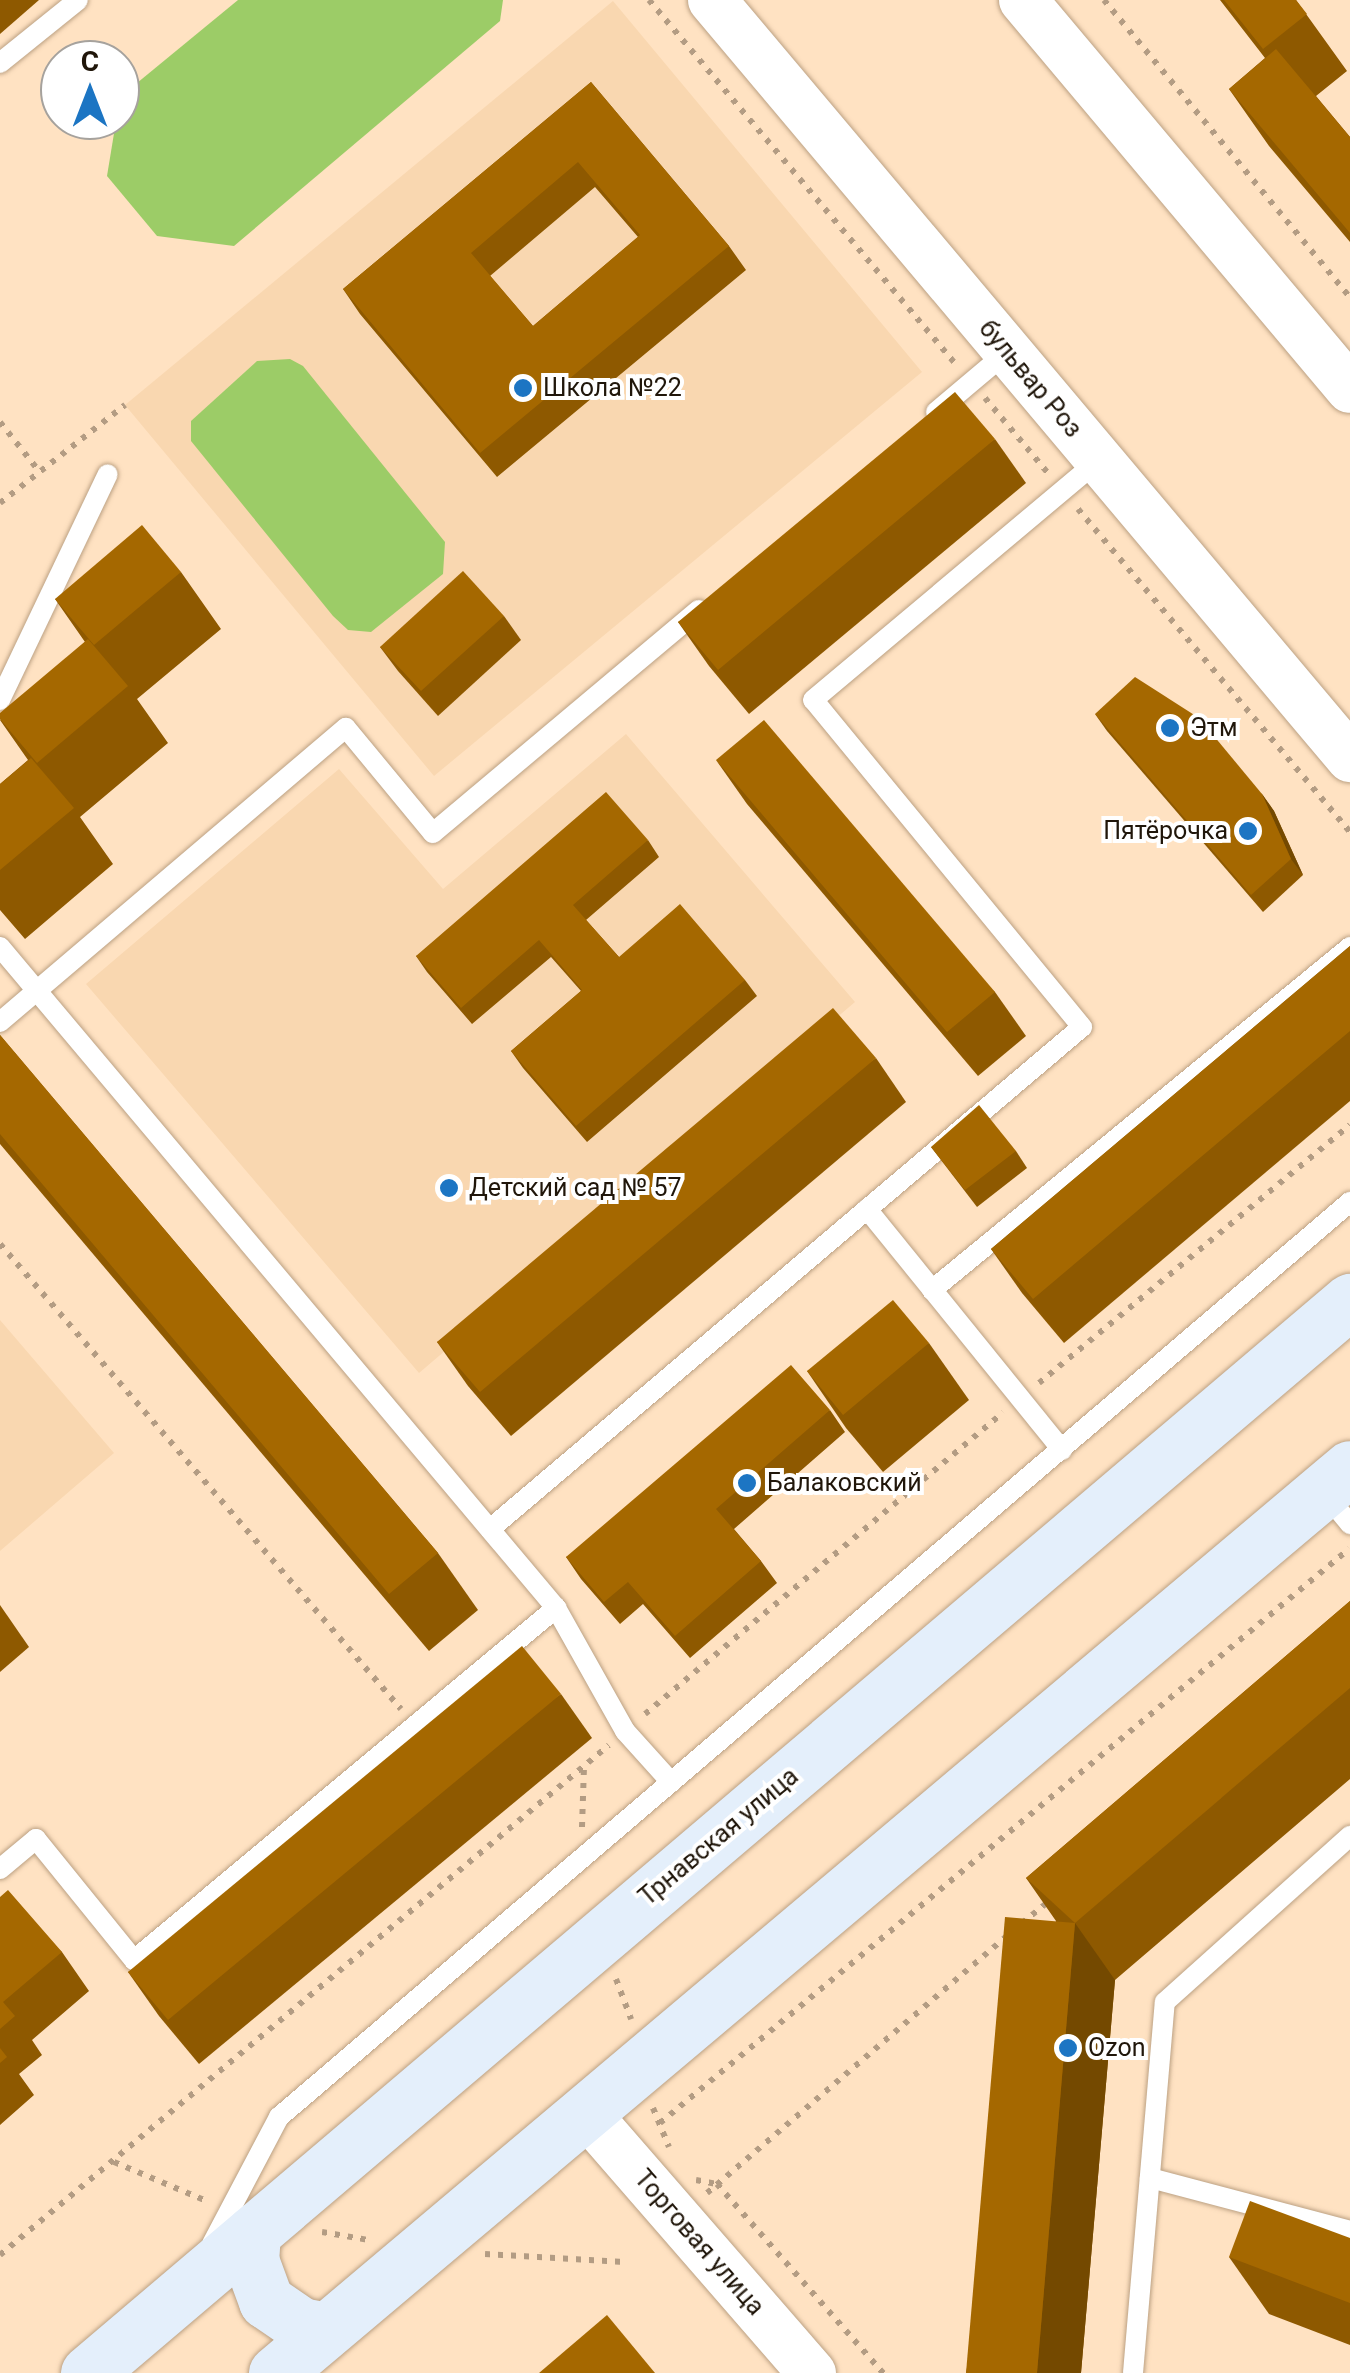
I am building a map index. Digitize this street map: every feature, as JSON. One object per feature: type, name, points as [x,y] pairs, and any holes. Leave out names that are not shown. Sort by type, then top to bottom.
[{"type":"main road","name":"Трнавская улица","points":[[88,2373],[191,2286],[250,2222],[600,1938],[1337,1325]]},
{"type":"main road","points":[[276,2373],[647,2060],[1341,1494]]},
{"type":"main road","points":[[250,2222],[252,2260],[266,2301],[301,2325],[326,2330]]},
{"type":"street","name":"бульвар Роз","points":[[712,0],[1008,352],[1080,476],[1350,758]]},
{"type":"street","points":[[1023,0],[1350,389]]},
{"type":"street","name":"Торговая улица","points":[[585,2112],[812,2373]]},
{"type":"lane","points":[[0,63],[78,0]]},
{"type":"lane","points":[[912,432],[1008,352]]},
{"type":"lane","points":[[0,700],[108,474]]},
{"type":"lane","points":[[490,1529],[1082,1027],[813,700],[1080,476]]},
{"type":"lane","points":[[0,1022],[346,728],[433,833],[717,595]]},
{"type":"lane","points":[[932,1290],[1350,947]]},
{"type":"lane","points":[[0,948],[556,1608],[625,1731],[671,1782]]},
{"type":"lane","points":[[250,2222],[279,2117],[1350,1202]]},
{"type":"lane","points":[[867,1208],[1062,1450]]},
{"type":"lane","points":[[0,1869],[36,1839],[134,1960],[556,1608]]},
{"type":"lane","points":[[1134,2373],[1165,2002],[1350,1836]]},
{"type":"lane","points":[[1150,2178],[1350,2231]]},
{"type":"path","points":[[649,0],[971,382],[1080,476],[1350,832]]},
{"type":"path","points":[[1104,0],[1350,297]]},
{"type":"path","points":[[0,502],[125,406]]},
{"type":"path","points":[[0,422],[40,470]]},
{"type":"path","points":[[0,2255],[1350,1125]]},
{"type":"path","points":[[0,1244],[415,1726]]},
{"type":"path","points":[[660,2123],[1350,1548]]},
{"type":"path","points":[[580,1859],[584,1767]]},
{"type":"path","points":[[718,2184],[1053,1898]]},
{"type":"path","points":[[1007,1954],[1008,1934]]},
{"type":"path","points":[[600,1938],[647,2060],[660,2123],[693,2179],[718,2184],[884,2373]]},
{"type":"path","points":[[114,2161],[250,2222],[422,2250],[624,2262]]},
{"type":"shaded area","name":"Школа №22","points":[[613,1],[922,372],[434,776],[125,405]]},
{"type":"shaded area","name":"Детский сад № 57","points":[[626,734],[855,1002],[419,1373],[86,984],[339,769],[443,889]]},
{"type":"shaded area","points":[[0,1320],[114,1453],[0,1551]]},
{"type":"green space","points":[[238,0],[503,0],[500,21],[234,246],[157,236],[107,176],[113,140],[140,140],[140,81]]},
{"type":"green space","points":[[290,359],[303,366],[445,542],[443,574],[371,632],[348,630],[333,616],[191,441],[191,421],[257,361]]},
{"type":"building","points":[[1224,0],[1296,0],[1307,14],[1263,49]]},
{"type":"building","points":[[1276,49],[1350,137],[1350,233],[1229,89]]},
{"type":"building","points":[[591,82],[729,246],[480,453],[343,289]],"holes":[[[578,162],[640,235],[533,326],[471,253]]]},
{"type":"building","points":[[955,392],[995,439],[718,670],[678,622]]},
{"type":"building","points":[[142,525],[181,572],[94,645],[55,599]]},
{"type":"building","points":[[463,571],[504,616],[421,691],[380,647]]},
{"type":"building","points":[[88,639],[128,686],[37,763],[0,719],[0,713]]},
{"type":"building","points":[[1135,677],[1199,718],[1262,794],[1291,859],[1251,895],[1095,714]]},
{"type":"building","points":[[764,720],[995,992],[947,1032],[716,760]]},
{"type":"building","points":[[31,758],[74,808],[0,870],[0,784]]},
{"type":"building","points":[[606,792],[648,840],[573,905],[619,957],[680,904],[745,980],[576,1126],[511,1051],[582,990],[539,940],[461,1008],[416,956]]},
{"type":"building","points":[[1350,946],[1350,1031],[1033,1299],[991,1249]]},
{"type":"building","points":[[833,1008],[876,1058],[480,1392],[437,1342]]},
{"type":"building","points":[[0,1035],[438,1553],[389,1594],[0,1134]]},
{"type":"building","points":[[979,1105],[1016,1151],[965,1190],[931,1147]]},
{"type":"building","points":[[893,1300],[929,1343],[843,1415],[807,1371]]},
{"type":"building","points":[[791,1365],[830,1410],[716,1509],[761,1561],[675,1636],[628,1582],[604,1602],[566,1557]]},
{"type":"building","points":[[1350,1601],[1350,1688],[1075,1923],[1026,1878]]},
{"type":"building","points":[[522,1646],[561,1694],[168,2020],[128,1972]]},
{"type":"building","points":[[8,1890],[62,1952],[3,2002],[15,2016],[0,2029],[0,1897]]},
{"type":"building","points":[[1005,1917],[1075,1923],[1037,2373],[966,2373]]},
{"type":"building","points":[[1250,2201],[1350,2238],[1350,2303],[1229,2257]]},
{"type":"building","points":[[607,2315],[655,2373],[539,2373]]},
{"type":"place","name":"Школа №22","points":[[523,388]]},
{"type":"place","name":"Этм","points":[[1170,728]]},
{"type":"place","name":"Пятёрочка","points":[[1248,831]]},
{"type":"place","name":"Детский сад № 57","points":[[449,1188]]},
{"type":"place","name":"Балаковский","points":[[747,1483]]},
{"type":"place","name":"Ozon","points":[[1068,2048]]}]
